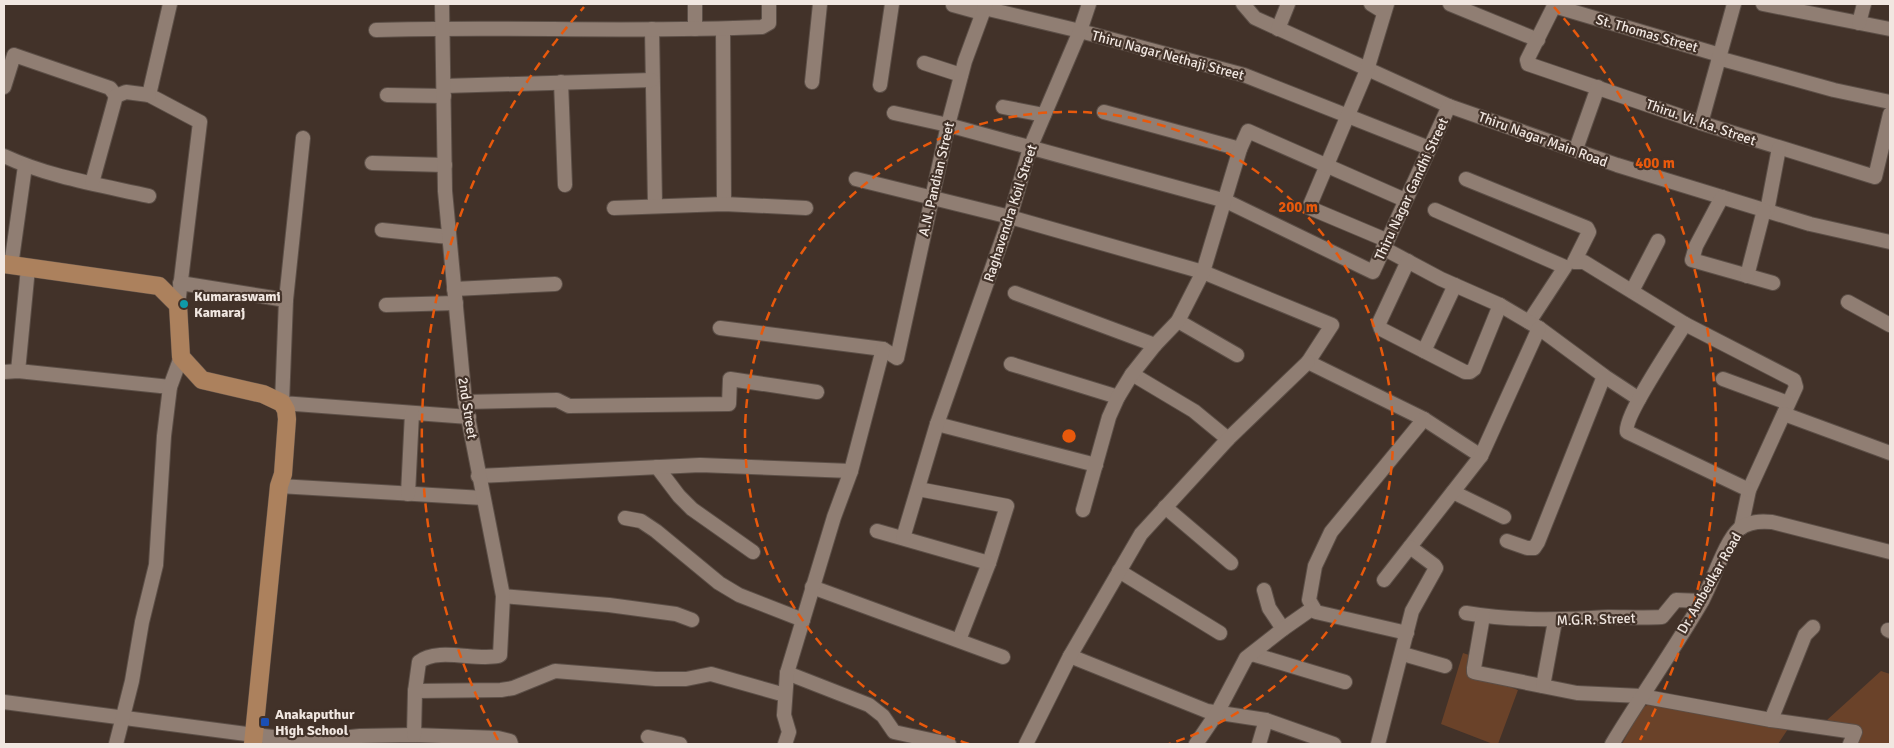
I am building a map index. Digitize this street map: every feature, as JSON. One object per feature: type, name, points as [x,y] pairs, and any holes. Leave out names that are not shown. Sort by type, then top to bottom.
[{"type":"main road","points":[[15,266],[159,286],[178,305],[181,357],[202,380],[263,394],[282,403],[287,419],[283,474],[279,486],[253,740]]},
{"type":"street","points":[[149,95],[170,4]]},
{"type":"street","name":"2nd Street","points":[[414,735],[415,691],[419,662],[439,656],[496,657],[500,655],[503,596],[465,402],[445,191],[442,4]]},
{"type":"street","points":[[695,4],[695,29]]},
{"type":"street","points":[[376,30],[443,28],[723,29],[766,26],[769,22],[769,4]]},
{"type":"street","points":[[812,82],[820,4]]},
{"type":"street","points":[[880,85],[892,4]]},
{"type":"street","name":"Raghavendra Koil Street","points":[[904,538],[937,424],[1010,217],[1030,148],[1080,31],[1089,4]]},
{"type":"street","name":"Thiru Nagar Main Road","points":[[1243,4],[1255,18],[1449,106],[1616,165],[1810,224],[1890,242]]},
{"type":"street","points":[[1278,29],[1288,4]]},
{"type":"street","points":[[1371,4],[1386,8],[1367,70],[1310,208],[1384,244],[1408,261],[1455,285],[1500,304],[1534,325],[1639,399]]},
{"type":"street","points":[[1450,4],[1538,40]]},
{"type":"street","points":[[1701,123],[1734,4]]},
{"type":"street","points":[[1762,4],[1805,8],[1859,23],[1890,29]]},
{"type":"street","points":[[1859,23],[1864,4]]},
{"type":"street","name":"St. Thomas Street","points":[[1528,64],[1527,60],[1555,5],[1834,90],[1890,102]]},
{"type":"street","name":"Thiru Nagar Nethaji Street","points":[[953,6],[984,8],[1080,31],[1244,75],[1429,148]]},
{"type":"street","name":"A.N. Pandian Street","points":[[883,349],[897,358],[948,125],[961,75],[984,8]]},
{"type":"street","points":[[652,29],[655,205]]},
{"type":"street","points":[[723,29],[724,204]]},
{"type":"street","points":[[4,87],[14,56],[110,88],[116,96]]},
{"type":"street","points":[[924,63],[961,75]]},
{"type":"street","name":"Thiru. Vi. Ka. Street","points":[[1528,64],[1701,123],[1875,177],[1890,114]]},
{"type":"street","points":[[386,95],[561,82],[652,80]]},
{"type":"street","points":[[561,82],[565,185]]},
{"type":"street","points":[[1576,150],[1598,87]]},
{"type":"street","points":[[116,96],[126,92],[149,95],[200,122],[178,305]]},
{"type":"street","points":[[92,183],[116,96]]},
{"type":"street","name":"Thiru Nagar Gandhi Street","points":[[1226,201],[1373,272],[1384,244],[1449,106]]},
{"type":"street","points":[[1003,107],[1044,114]]},
{"type":"street","points":[[1104,112],[1240,150]]},
{"type":"street","points":[[894,113],[948,125],[1226,201]]},
{"type":"street","points":[[1083,510],[1109,417],[1118,397],[1132,374],[1178,321],[1203,272],[1240,150],[1248,131],[1405,200]]},
{"type":"street","points":[[303,138],[286,300],[282,403],[468,417]]},
{"type":"street","points":[[1747,276],[1766,211],[1779,148]]},
{"type":"street","points":[[4,156],[25,166],[149,196]]},
{"type":"street","points":[[372,162],[445,165]]},
{"type":"street","points":[[18,371],[15,266],[25,166]]},
{"type":"street","points":[[856,179],[1010,217],[1203,272],[1332,325],[1308,362],[1228,439],[1140,534],[1070,656],[1026,744]]},
{"type":"street","points":[[1466,179],[1587,228],[1589,232],[1574,262],[1584,262],[1685,324],[1794,380],[1796,387],[1749,490],[1741,528]]},
{"type":"street","points":[[1722,197],[1696,246],[1692,260],[1773,283]]},
{"type":"street","points":[[614,208],[655,205],[724,204],[806,208]]},
{"type":"street","points":[[1384,580],[1481,456],[1534,325],[1565,267],[1435,210]]},
{"type":"street","points":[[382,230],[449,237]]},
{"type":"street","points":[[1632,291],[1658,241]]},
{"type":"street","points":[[1408,261],[1379,323],[1381,329],[1465,372],[1470,372],[1474,369],[1500,304]]},
{"type":"street","points":[[180,283],[286,300]]},
{"type":"street","points":[[386,305],[555,284]]},
{"type":"street","points":[[1424,351],[1455,285]]},
{"type":"street","points":[[1015,293],[1156,345]]},
{"type":"street","points":[[1848,302],[1890,325]]},
{"type":"street","points":[[1178,321],[1238,355]]},
{"type":"street","points":[[1685,324],[1639,399],[1626,426],[1627,432],[1749,490]]},
{"type":"street","points":[[720,328],[883,349],[851,471],[834,517],[787,673],[784,715],[790,732],[786,744]]},
{"type":"street","points":[[116,744],[132,681],[142,622],[156,565],[164,436],[170,387],[181,357]]},
{"type":"street","points":[[1308,362],[1424,419],[1481,456]]},
{"type":"street","points":[[1011,364],[1118,397]]},
{"type":"street","points":[[4,372],[18,371],[170,387]]},
{"type":"street","points":[[1132,374],[1194,411],[1228,439]]},
{"type":"street","points":[[1507,541],[1527,548],[1534,548],[1538,542],[1604,376]]},
{"type":"street","points":[[465,402],[557,400],[569,406],[729,404],[730,379],[817,392]]},
{"type":"street","points":[[1723,379],[1890,453]]},
{"type":"street","points":[[408,494],[412,413]]},
{"type":"street","points":[[1407,633],[1316,612],[1309,600],[1315,566],[1331,532],[1424,419]]},
{"type":"street","points":[[937,424],[1096,465]]},
{"type":"street","points":[[478,476],[700,465],[851,471]]},
{"type":"street","points":[[657,467],[678,496],[692,509],[710,519],[753,552]]},
{"type":"street","points":[[279,486],[483,498]]},
{"type":"street","points":[[918,490],[1007,506],[989,563],[959,640]]},
{"type":"street","points":[[1453,492],[1504,517]]},
{"type":"street","points":[[1165,507],[1231,563]]},
{"type":"street","points":[[625,518],[641,521],[656,531],[719,584],[739,595],[803,620]]},
{"type":"street","name":"Dr. Ambedkar Road","points":[[1612,744],[1702,601],[1731,540],[1741,528],[1753,522],[1772,522],[1890,552]]},
{"type":"street","points":[[877,531],[989,563]]},
{"type":"street","points":[[1378,744],[1412,611],[1436,568],[1410,547]]},
{"type":"street","points":[[1119,572],[1220,633]]},
{"type":"street","points":[[812,587],[1003,657]]},
{"type":"street","points":[[1264,590],[1269,608],[1283,629]]},
{"type":"street","points":[[503,596],[609,605],[676,614],[692,620]]},
{"type":"street","name":"M.G.R. Street","points":[[1466,613],[1483,616],[1555,620],[1662,617],[1676,600],[1702,601]]},
{"type":"street","points":[[1196,744],[1216,713],[1246,658],[1314,608]]},
{"type":"street","points":[[1483,616],[1474,672],[1577,693],[1641,696],[1770,720],[1855,732],[1850,744]]},
{"type":"street","points":[[1543,686],[1555,620]]},
{"type":"street","points":[[1770,720],[1805,635],[1813,627]]},
{"type":"street","points":[[1252,654],[1345,682]]},
{"type":"street","points":[[1402,654],[1445,666]]},
{"type":"street","points":[[1070,656],[1207,711],[1266,720],[1334,744]]},
{"type":"street","points":[[415,691],[501,690],[514,688],[554,671],[686,680],[711,674],[785,695]]},
{"type":"street","points":[[787,673],[868,705],[883,716],[893,738],[948,744]]},
{"type":"street","points":[[4,702],[122,718],[253,740],[312,740],[360,736],[414,735],[498,738],[510,741],[511,744]]},
{"type":"street","points":[[1259,744],[1266,720]]},
{"type":"street","points":[[648,737],[680,744]]},
{"type":"shaded area","points":[[1463,653],[1472,656],[1469,672],[1518,690],[1498,744],[1493,744],[1441,724]]},
{"type":"shaded area","points":[[1881,671],[1890,674],[1890,744],[1857,744],[1862,730],[1827,720]]},
{"type":"shaded area","points":[[1649,704],[1790,726],[1778,744],[1622,744],[1642,708]]},
{"type":"place","name":"Kumaraswami Kamaraj","points":[[184,304]]},
{"type":"place","name":"Anakaputhur High School","points":[[265,722]]}]
